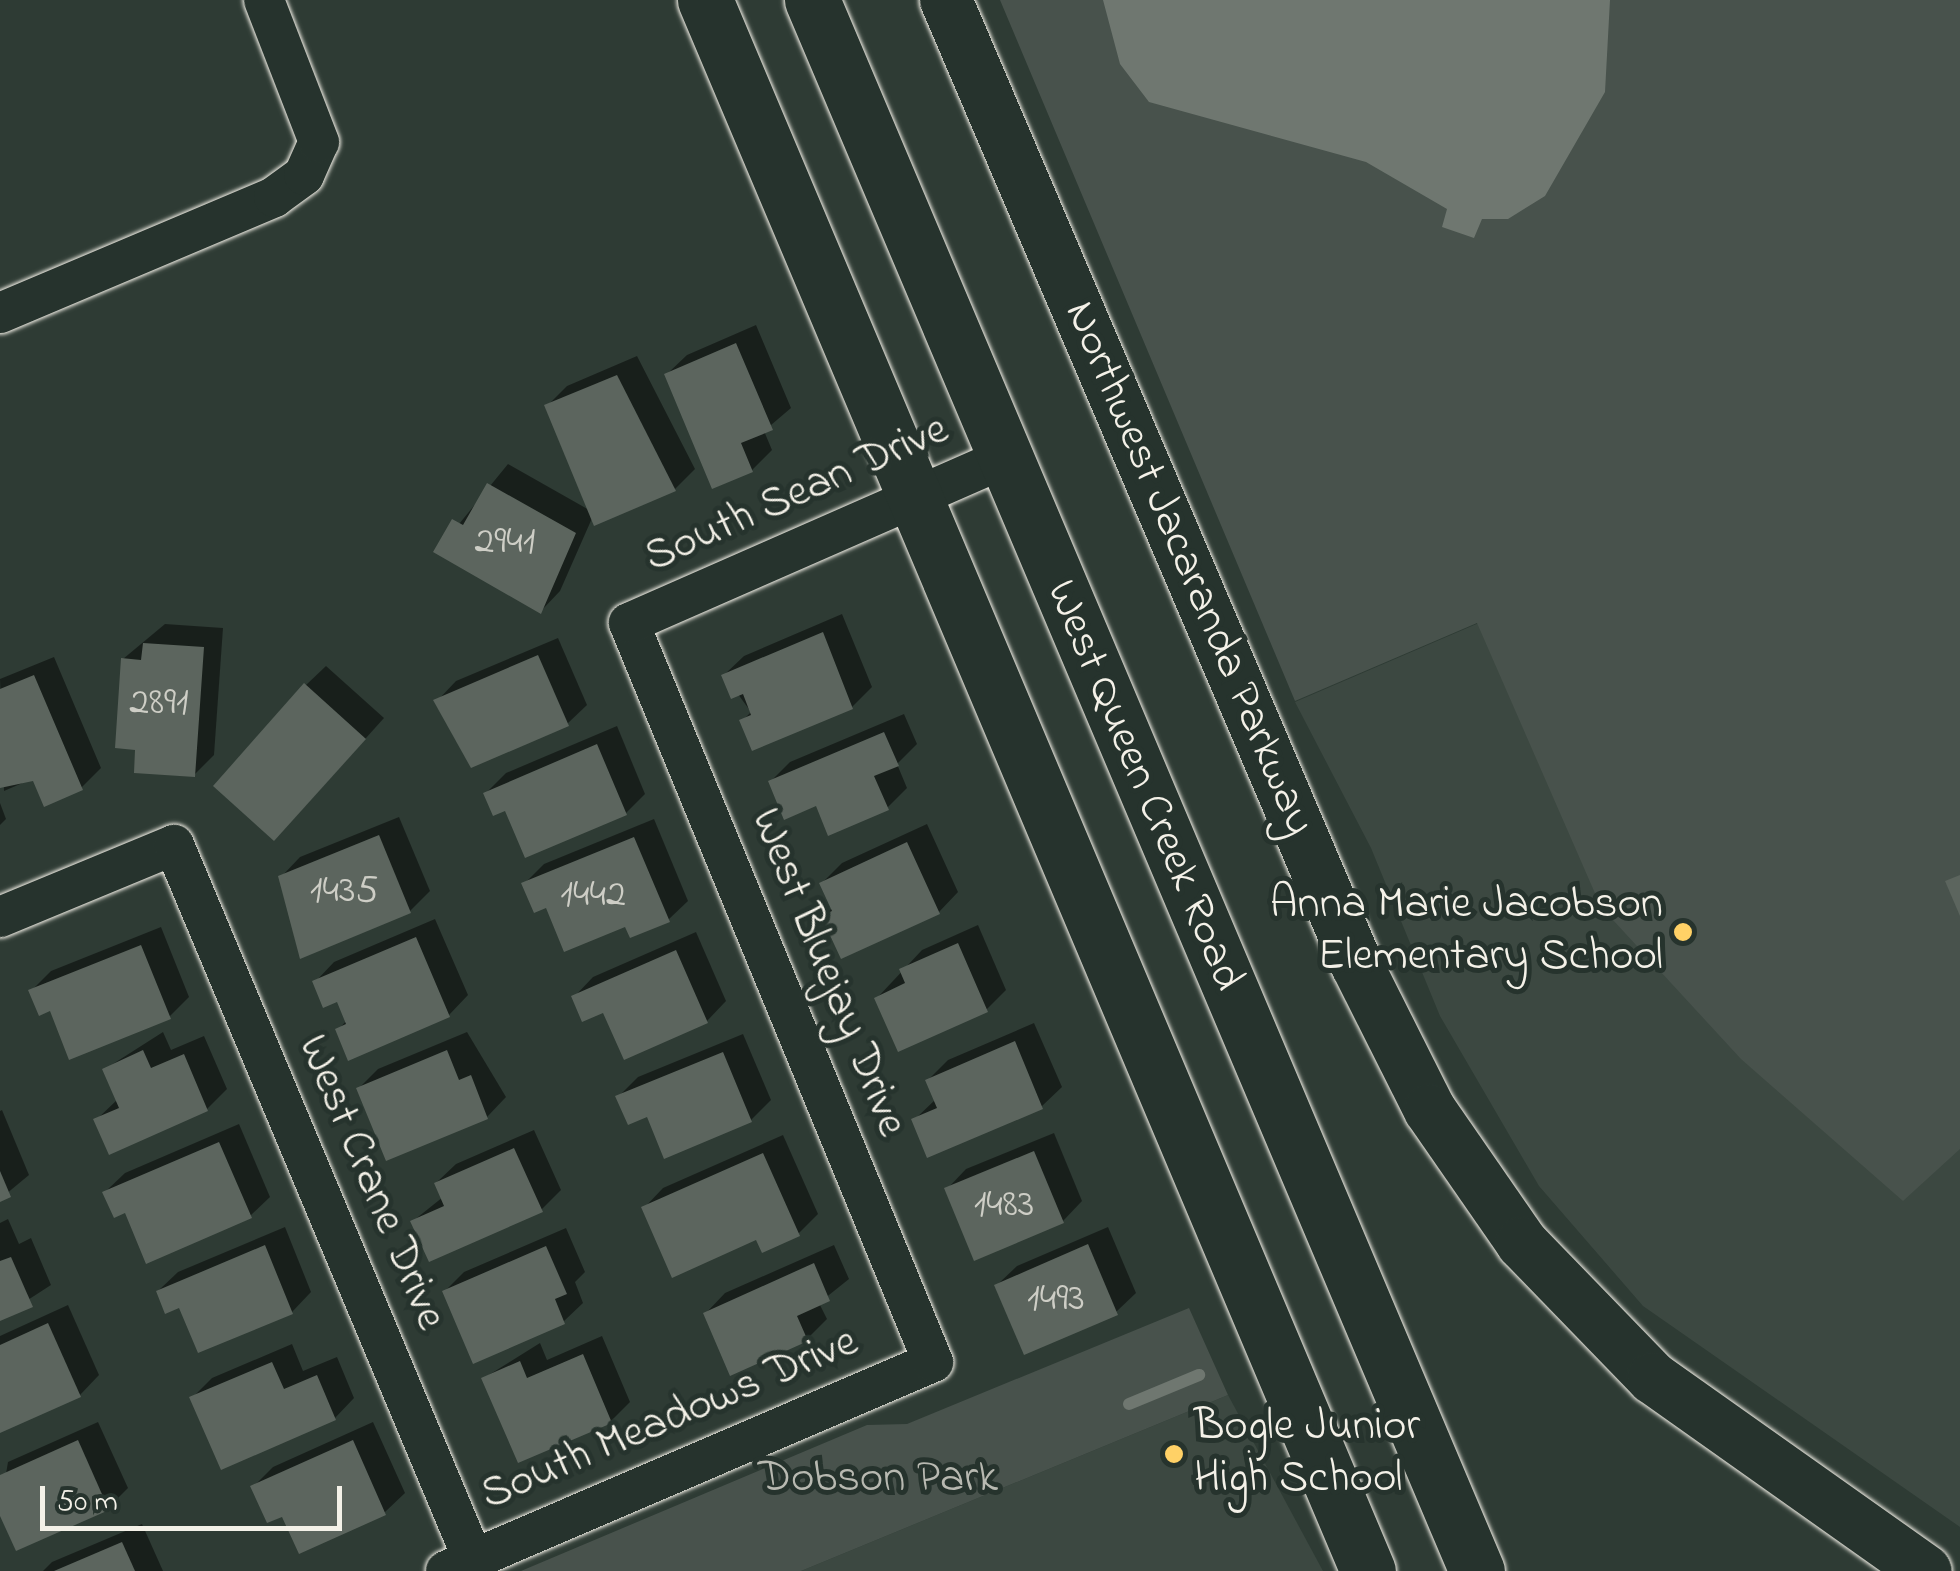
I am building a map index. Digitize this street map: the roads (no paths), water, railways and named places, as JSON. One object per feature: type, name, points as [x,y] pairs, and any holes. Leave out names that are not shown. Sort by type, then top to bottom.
[{"type":"main road","points":[[705,0],[1368,1571]]},
{"type":"main road","name":"West Queen Creek Road","points":[[812,0],[1477,1571]]},
{"type":"street","points":[[2,306],[274,196],[304,175],[320,142],[264,0]]},
{"type":"street","name":"Northwest Jacaranda Parkway","points":[[946,0],[1357,965],[1430,1110],[1522,1242],[1653,1378],[1926,1571]]},
{"type":"street","name":"South Sean Drive","points":[[629,623],[1004,458]]},
{"type":"street","name":"West Bluejay Drive","points":[[629,623],[933,1362]]},
{"type":"street","name":"West Crane Drive","points":[[0,917],[174,844],[459,1565]]},
{"type":"street","name":"South Meadows Drive","points":[[459,1565],[933,1362]]},
{"type":"waterway","points":[[1129,1404],[1199,1375]]},
{"type":"place","name":"Anna Marie Jacobson Elementary School","points":[[1683,932]]},
{"type":"place","name":"Bogle Junior High School","points":[[1174,1454]]},
{"type":"park label","name":"Dobson Park","points":[[878,1480]]}]
